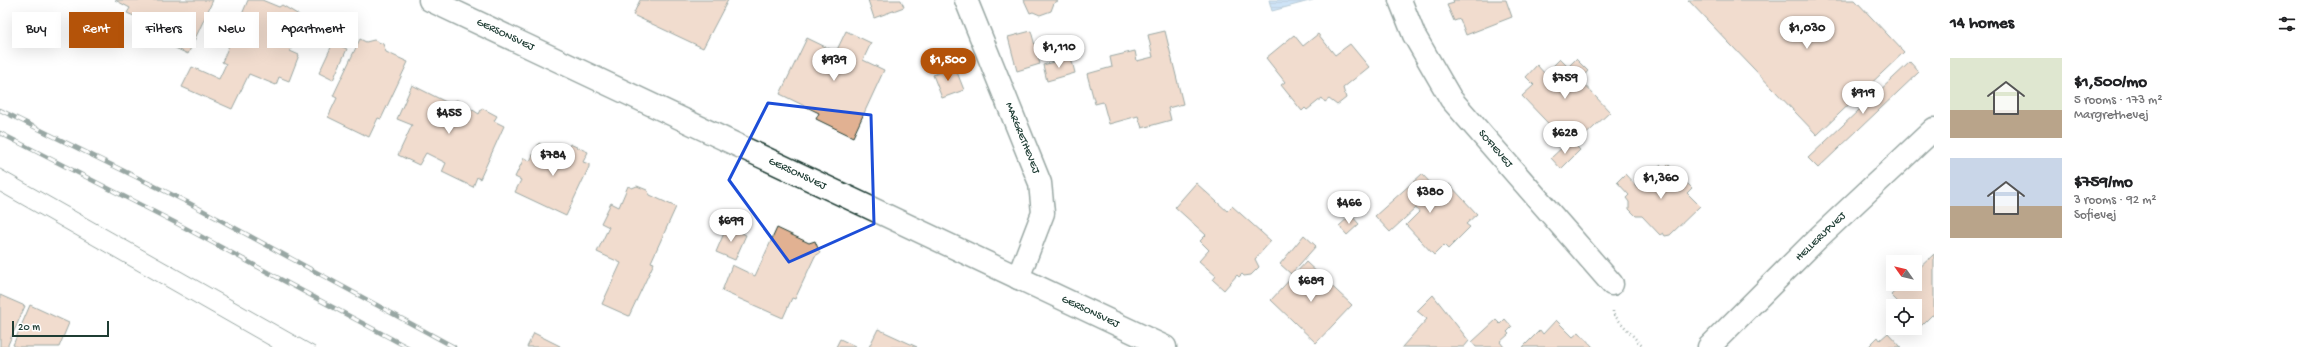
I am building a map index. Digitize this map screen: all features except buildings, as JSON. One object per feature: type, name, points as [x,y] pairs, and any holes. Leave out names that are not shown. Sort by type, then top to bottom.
[{"type":"street","name":"GERSONSVEJ","points":[[430,0],[1165,347]]},
{"type":"street","name":"MARGRETHEVEJ","points":[[966,0],[1040,183],[1043,213],[1018,278]]},
{"type":"street","name":"SOFIEVEJ","points":[[1400,0],[1414,35],[1451,99],[1612,284]]},
{"type":"street","name":"HELLERUPVEJ","points":[[1709,347],[1818,238],[1934,129]]},
{"type":"path","points":[[1612,284],[1613,314],[1643,347]]},
{"type":"highlighted area","points":[[768,103],[871,115],[874,224],[789,262],[729,180]]},
{"type":"water","points":[[1269,0],[1313,0],[1272,11]]},
{"type":"tram line","points":[[0,169],[315,347]]},
{"type":"tram line","points":[[0,192],[272,347]]},
{"type":"railway","points":[[0,110],[189,203],[454,347]]},
{"type":"railway","points":[[0,133],[176,223],[407,347]]}]
